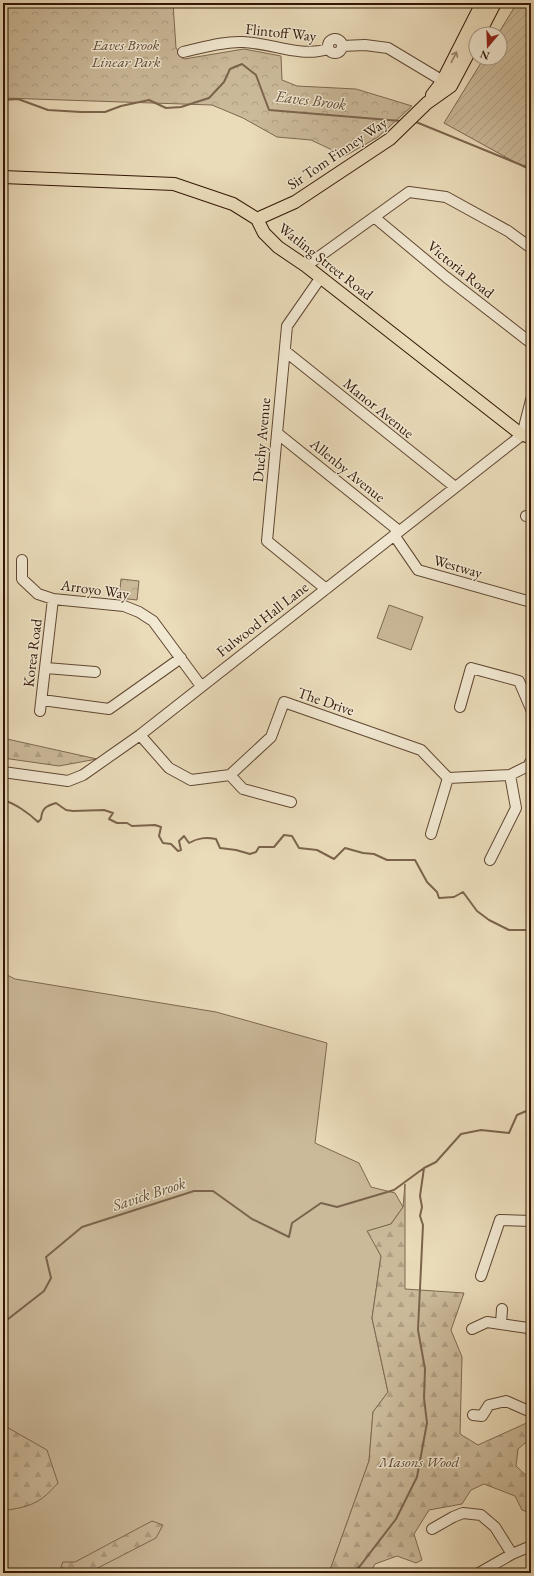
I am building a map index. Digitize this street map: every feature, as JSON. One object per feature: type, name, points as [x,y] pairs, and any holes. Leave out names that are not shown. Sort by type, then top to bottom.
[{"type":"main road","name":"Sir Tom Finney Way","points":[[446,84],[482,3]]},
{"type":"main road","points":[[483,26],[495,3]]},
{"type":"main road","name":"Sir Tom Finney Way","points":[[257,219],[295,202],[390,139],[446,84],[468,51]]},
{"type":"main road","name":"Watling Street Road","points":[[3,177],[174,184],[233,204],[257,219],[264,233],[274,242],[526,436]]},
{"type":"street","name":"Flintoff Way","points":[[183,52],[212,45],[243,42],[303,52],[319,52],[328,49],[331,53],[337,53],[341,50],[342,46],[365,45],[388,48],[446,84]]},
{"type":"street","points":[[306,266],[409,192],[446,197],[508,231],[531,248]]},
{"type":"street","name":"Victoria Road","points":[[374,217],[446,277],[531,343]]},
{"type":"street","name":"Duchy Avenue","points":[[321,277],[287,326],[267,541],[326,589]]},
{"type":"street","name":"Manor Avenue","points":[[285,352],[455,487]]},
{"type":"street","points":[[526,436],[531,400]]},
{"type":"street","name":"Allenby Avenue","points":[[277,433],[397,533]]},
{"type":"street","name":"Fulwood Hall Lane","points":[[3,772],[68,781],[83,775],[140,735],[455,487],[526,436]]},
{"type":"street","name":"Westway","points":[[397,533],[418,570],[531,602]]},
{"type":"street","name":"Arroyo Way","points":[[22,560],[22,579],[38,594],[54,599],[124,606],[139,612],[153,621],[201,686]]},
{"type":"street","name":"Korea Road","points":[[40,711],[54,599]]},
{"type":"street","points":[[42,700],[109,709],[181,658]]},
{"type":"street","points":[[46,668],[95,672]]},
{"type":"street","points":[[460,707],[471,668],[520,681],[531,709]]},
{"type":"street","name":"The Drive","points":[[230,775],[271,737],[284,702],[421,750],[448,778]]},
{"type":"street","points":[[140,735],[169,768],[190,780],[230,775],[242,790],[291,802]]},
{"type":"street","points":[[431,834],[448,778],[510,775],[528,766],[531,761]]},
{"type":"street","points":[[490,860],[516,808],[510,775]]},
{"type":"street","points":[[481,1276],[500,1220],[531,1221]]},
{"type":"street","points":[[501,1324],[502,1309]]},
{"type":"street","points":[[472,1329],[488,1322],[528,1328],[531,1332]]},
{"type":"street","points":[[473,1415],[482,1416],[489,1405],[506,1401],[531,1412]]},
{"type":"street","points":[[432,1529],[462,1514],[481,1514],[495,1527],[512,1554]]},
{"type":"street","points":[[479,1573],[512,1554],[531,1546]]},
{"type":"green space","name":"Eaves Brook Linear Park","points":[[3,3],[173,3],[176,48],[184,59],[244,49],[281,56],[282,80],[297,86],[356,89],[412,106],[378,137],[345,156],[311,140],[277,137],[243,118],[212,105],[3,98]]},
{"type":"green space","points":[[517,3],[531,3],[531,171],[444,123],[479,66],[508,66],[508,26],[503,26]]},
{"type":"green space","points":[[121,579],[139,581],[137,600],[119,598]]},
{"type":"green space","points":[[389,605],[423,617],[411,650],[377,638]]},
{"type":"green space","points":[[7,739],[97,759],[59,766],[3,758],[3,749]]},
{"type":"green space","points":[[3,973],[15,979],[216,1012],[327,1043],[315,1143],[359,1163],[371,1187],[395,1193],[403,1207],[391,1224],[368,1231],[381,1256],[372,1318],[388,1392],[373,1412],[369,1461],[329,1573],[3,1573]]},
{"type":"green space","name":"Masons Wood","points":[[405,1184],[405,1289],[464,1293],[451,1330],[462,1357],[460,1434],[478,1445],[531,1421],[531,1442],[525,1443],[518,1449],[516,1466],[531,1480],[531,1513],[522,1510],[515,1496],[484,1484],[471,1490],[462,1504],[429,1510],[414,1534],[422,1560],[416,1563],[397,1556],[375,1564],[370,1573],[329,1573],[369,1461],[373,1412],[388,1392],[372,1318],[381,1256],[367,1231],[391,1224],[403,1207]]},
{"type":"green space","points":[[3,1425],[47,1450],[58,1483],[47,1495],[36,1502],[24,1507],[8,1510],[3,1516]]},
{"type":"green space","points":[[152,1521],[163,1525],[156,1538],[88,1573],[73,1573],[61,1567],[63,1562],[75,1562]]},
{"type":"waterway","name":"Eaves Brook","points":[[3,100],[18,99],[48,110],[81,112],[105,112],[121,106],[149,100],[166,108],[181,107],[209,98],[224,82],[230,69],[242,64],[256,75],[269,110],[401,121]]},
{"type":"waterway","name":"Eaves Brook","points":[[416,122],[531,169]]},
{"type":"waterway","points":[[3,800],[12,803],[38,822],[41,819],[42,812],[45,808],[56,803],[66,810],[104,810],[113,813],[109,819],[117,823],[127,823],[132,826],[155,825],[161,827],[159,836],[163,843],[171,844],[178,851],[181,850],[179,841],[184,836],[189,843],[202,838],[216,839],[220,848],[250,854],[256,852],[259,847],[274,847],[284,835],[292,836],[299,848],[317,850],[334,859],[345,848],[363,853],[374,854],[387,860],[415,860],[427,882],[437,892],[439,898],[454,897],[463,892],[477,911],[489,920],[509,930],[531,930]]},
{"type":"waterway","name":"Savick Brook","points":[[3,1323],[44,1291],[51,1278],[46,1257],[82,1227],[194,1191],[213,1191],[252,1219],[289,1237],[292,1223],[321,1203],[337,1207],[394,1190],[424,1168],[436,1162],[461,1134],[481,1130],[509,1133],[517,1115],[531,1109]]},
{"type":"waterway","points":[[353,1573],[396,1519],[417,1477],[427,1423],[424,1398],[425,1369],[418,1330],[423,1225],[420,1216],[422,1207],[420,1196],[424,1168]]}]
